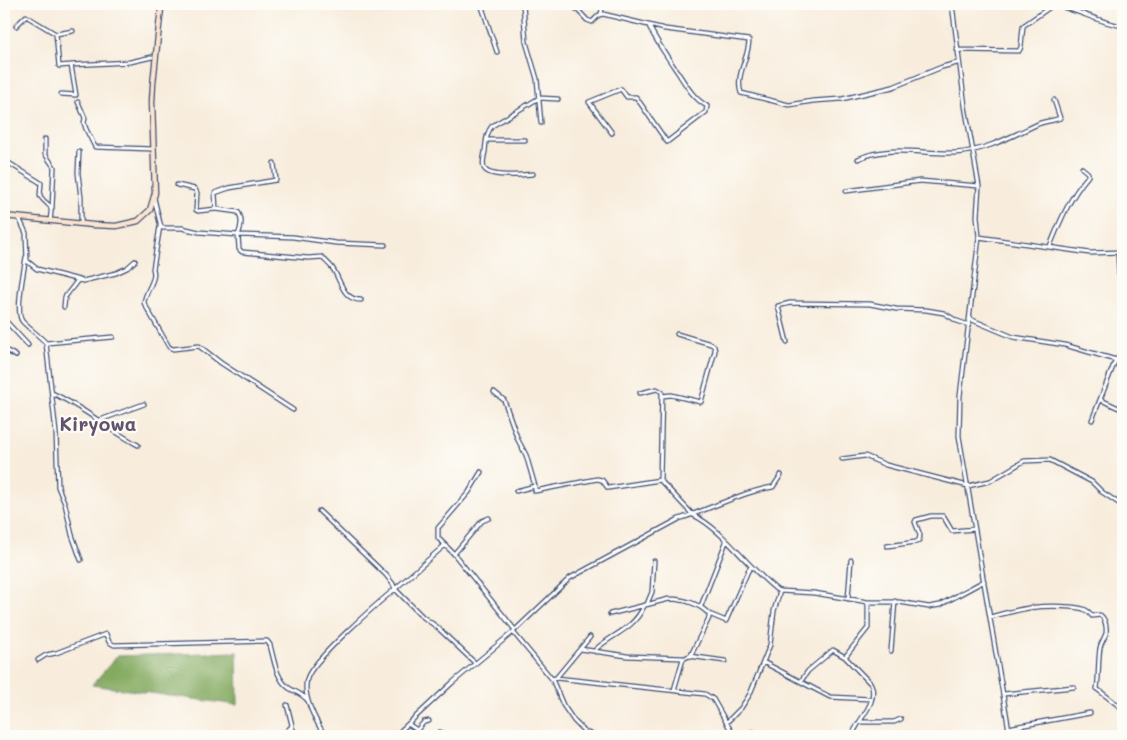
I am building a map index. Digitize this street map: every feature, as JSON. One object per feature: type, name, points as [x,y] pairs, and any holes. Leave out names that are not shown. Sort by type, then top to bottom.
[{"type":"street","points":[[151,4],[161,9]]},
{"type":"street","points":[[164,4],[161,9],[152,84],[154,197],[160,226],[153,269],[155,274],[144,300],[169,347],[173,349],[199,346],[221,363],[293,410]]},
{"type":"street","points":[[481,4],[497,52]]},
{"type":"street","points":[[523,4],[526,42],[536,74],[541,123]]},
{"type":"street","points":[[572,4],[589,21],[593,22],[601,14],[603,4]]},
{"type":"street","points":[[952,4],[972,150],[979,186],[977,216],[979,237],[958,420],[960,443],[1010,736]]},
{"type":"street","points":[[958,50],[1019,50],[1021,48],[1023,26],[1053,5],[1086,14],[1111,24],[1123,26]]},
{"type":"street","points":[[601,14],[648,26],[749,40],[749,49],[738,84],[741,93],[789,105],[867,94],[893,87],[942,67],[957,63]]},
{"type":"street","points":[[16,26],[26,16],[56,34],[59,66],[70,65]]},
{"type":"street","points":[[612,133],[589,102],[621,89],[627,97],[636,97],[667,142],[706,112],[707,106],[699,102],[690,91],[648,26]]},
{"type":"street","points":[[61,94],[76,94],[72,65],[130,62],[152,57]]},
{"type":"street","points":[[533,174],[498,174],[487,172],[484,164],[488,130],[539,98],[558,99]]},
{"type":"street","points":[[858,158],[890,151],[954,153],[972,150],[1002,140],[1039,123],[1060,118],[1054,100]]},
{"type":"street","points":[[78,102],[85,118],[86,129],[95,147],[153,149]]},
{"type":"street","points":[[45,139],[45,154],[54,167],[50,221]]},
{"type":"street","points":[[486,140],[525,140]]},
{"type":"street","points":[[79,152],[78,173],[81,198],[81,224]]},
{"type":"street","points":[[4,160],[39,182],[42,189],[40,196],[52,208]]},
{"type":"street","points":[[216,210],[215,193],[229,188],[276,180],[274,163]]},
{"type":"street","points":[[1050,246],[1070,200],[1088,176],[1088,173],[1082,168]]},
{"type":"street","points":[[846,191],[920,181],[979,186]]},
{"type":"street","points":[[177,185],[194,189],[197,193],[196,210],[198,211],[216,210],[240,214],[241,223],[238,235],[238,249],[242,252],[308,258],[322,257],[331,266],[344,292],[354,300],[361,300]]},
{"type":"street","points":[[4,216],[116,226],[143,218],[150,210],[154,197]]},
{"type":"street","points":[[18,218],[26,233],[26,257],[20,292],[20,316],[46,343],[56,433],[58,487],[65,504],[72,534],[81,560]]},
{"type":"street","points":[[160,226],[164,229],[182,228],[238,235],[293,237],[385,245]]},
{"type":"street","points":[[979,237],[1090,253],[1123,252]]},
{"type":"street","points":[[1118,252],[1122,280]]},
{"type":"street","points":[[26,257],[27,261],[34,268],[78,280],[93,280],[116,273],[127,268],[135,261]]},
{"type":"street","points":[[64,307],[65,297],[78,280]]},
{"type":"street","points":[[787,342],[778,306],[790,303],[870,304],[896,309],[926,310],[944,313],[957,321],[969,325]]},
{"type":"street","points":[[970,318],[1013,338],[1065,345],[1123,362]]},
{"type":"street","points":[[4,319],[28,345]]},
{"type":"street","points":[[662,396],[671,395],[701,402],[715,351],[714,346],[711,344],[677,334]]},
{"type":"street","points":[[46,343],[113,337]]},
{"type":"street","points":[[4,349],[16,356]]},
{"type":"street","points":[[1092,420],[1116,359]]},
{"type":"street","points":[[640,393],[657,389],[661,390],[660,480],[693,515],[726,542],[780,592],[814,593],[868,602],[895,601],[923,607],[936,607],[984,582]]},
{"type":"street","points":[[494,392],[504,400],[518,440],[526,455],[535,491],[597,479],[602,480],[608,488],[660,480]]},
{"type":"street","points":[[52,393],[69,401],[138,445]]},
{"type":"street","points":[[1101,400],[1121,409]]},
{"type":"street","points":[[99,420],[144,404]]},
{"type":"street","points":[[842,459],[866,456],[886,465],[968,486],[990,481],[1024,461],[1050,460],[1092,482],[1102,492],[1123,506]]},
{"type":"street","points":[[481,472],[469,492],[438,528],[438,538],[454,554],[554,679],[563,705],[574,721],[585,732],[597,736]]},
{"type":"street","points":[[396,736],[514,631],[572,576],[679,519],[743,494],[774,487],[781,475]]},
{"type":"street","points":[[516,491],[535,486]]},
{"type":"street","points":[[319,511],[386,575],[395,589],[423,617],[437,627],[475,664]]},
{"type":"street","points":[[887,546],[919,540],[920,535],[915,522],[922,518],[943,516],[952,530],[975,529]]},
{"type":"street","points":[[454,554],[482,521],[489,518]]},
{"type":"street","points":[[701,606],[726,542]]},
{"type":"street","points":[[325,736],[308,700],[306,685],[309,673],[334,645],[445,545]]},
{"type":"street","points":[[848,599],[851,560]]},
{"type":"street","points":[[596,652],[596,649],[603,642],[625,630],[639,616],[652,592],[654,561]]},
{"type":"street","points":[[610,614],[645,606],[661,600],[677,599],[701,606],[709,614],[726,622],[740,587],[752,567]]},
{"type":"street","points":[[727,722],[747,701],[770,645],[774,611],[780,592]]},
{"type":"street","points":[[890,651],[895,601]]},
{"type":"street","points":[[845,657],[868,628],[868,602]]},
{"type":"street","points":[[990,617],[1030,606],[1050,605],[1080,608],[1089,611],[1092,616],[1100,615],[1103,617],[1106,633],[1101,642],[1097,689],[1123,709]]},
{"type":"street","points":[[689,656],[709,618],[709,614]]},
{"type":"street","points":[[38,660],[46,655],[106,634],[109,642],[114,645],[266,641],[270,645],[281,681],[308,700]]},
{"type":"street","points":[[554,679],[590,637]]},
{"type":"street","points":[[580,649],[627,656],[683,658],[689,656],[725,660]]},
{"type":"street","points":[[801,681],[808,671],[833,650],[845,657],[871,684],[873,688],[870,704],[852,736]]},
{"type":"street","points":[[674,690],[683,658]]},
{"type":"street","points":[[763,662],[830,696],[871,699]]},
{"type":"street","points":[[554,679],[708,695],[713,699],[734,736]]},
{"type":"street","points":[[1003,694],[1074,687]]},
{"type":"street","points":[[258,736],[288,732],[292,725],[287,705]]},
{"type":"street","points":[[1008,728],[1090,713]]},
{"type":"street","points":[[860,722],[894,722],[901,720]]},
{"type":"street","points":[[408,724],[417,730],[424,722],[429,722]]},
{"type":"street","points":[[291,727],[295,732],[295,736]]},
{"type":"street","points":[[432,736],[440,732],[451,736]]},
{"type":"street","points":[[745,736],[752,732],[778,736]]},
{"type":"street","points":[[249,736],[254,736]]},
{"type":"green space","points":[[237,652],[238,705],[92,685],[117,656]]},
{"type":"district","name":"Kiryowa","points":[[98,424]]}]
